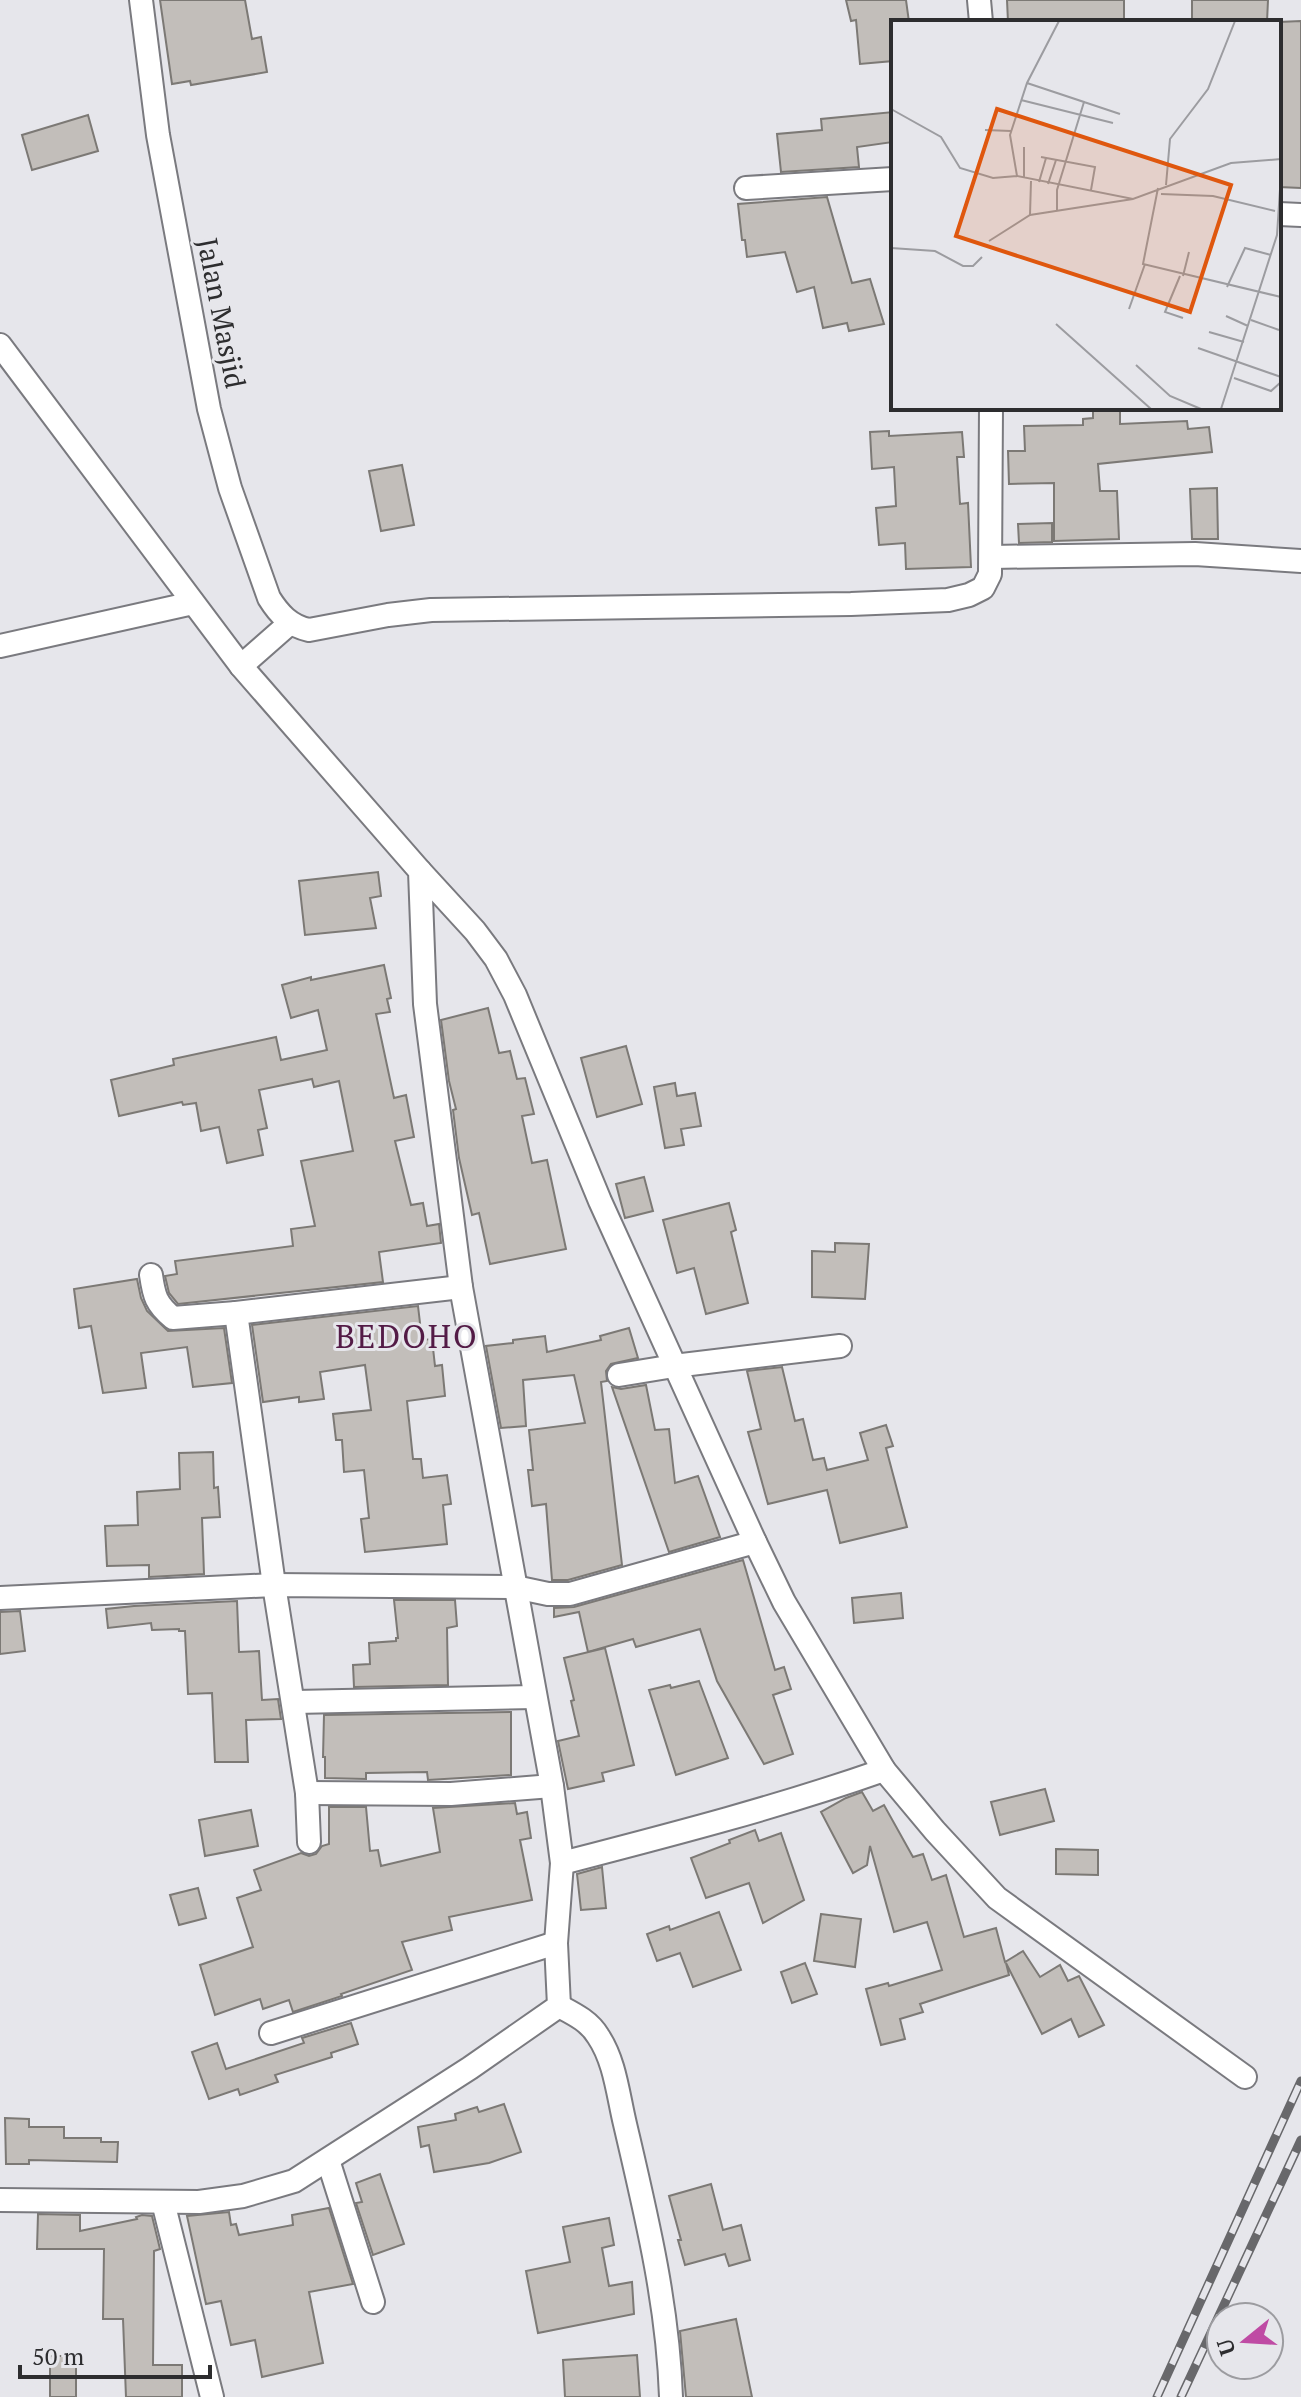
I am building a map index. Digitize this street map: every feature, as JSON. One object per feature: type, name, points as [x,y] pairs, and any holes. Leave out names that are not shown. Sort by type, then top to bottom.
[{"type":"street","name":"Jalan Masjid","points":[[141,0],[158,135],[209,409],[230,488],[269,598],[290,623]]},
{"type":"street","points":[[979,0],[981,20]]},
{"type":"street","points":[[746,188],[891,179]]},
{"type":"street","points":[[1281,214],[1301,215]]},
{"type":"street","points":[[0,345],[193,603],[253,656],[420,871],[475,931],[496,959],[515,995],[600,1201],[755,1542],[784,1602],[884,1770],[997,1898],[1245,2077]]},
{"type":"street","points":[[253,656],[290,623],[309,630],[431,610],[851,604],[948,600],[969,595],[983,588],[990,574],[991,410]]},
{"type":"street","points":[[992,557],[1195,554],[1301,561]]},
{"type":"street","points":[[0,646],[193,603]]},
{"type":"street","points":[[420,871],[425,1004],[461,1287],[552,1786],[562,1863],[556,1943],[559,2006]]},
{"type":"street","points":[[151,1275],[155,1297],[173,1318],[461,1287]]},
{"type":"street","points":[[236,1313],[274,1585],[295,1702],[307,1793],[309,1842]]},
{"type":"street","points":[[619,1375],[840,1346]]},
{"type":"street","points":[[0,1598],[274,1585],[515,1587],[548,1594],[570,1594],[755,1542]]},
{"type":"street","points":[[295,1702],[534,1697]]},
{"type":"street","points":[[562,1863],[829,1790],[884,1770]]},
{"type":"street","points":[[307,1793],[451,1794],[552,1786]]},
{"type":"street","points":[[271,2033],[556,1943]]},
{"type":"street","points":[[0,2200],[199,2202],[243,2196],[294,2181],[559,2006]]},
{"type":"street","points":[[559,2006],[584,2020],[598,2035],[611,2064],[650,2227],[664,2311],[671,2397]]},
{"type":"street","points":[[328,2160],[373,2302]]},
{"type":"street","points":[[163,2202],[212,2397]]},
{"type":"building","points":[[160,0],[245,0],[252,39],[261,37],[267,72],[191,85],[190,81],[172,84]]},
{"type":"building","points":[[846,0],[906,0],[909,20],[891,20],[891,61],[860,64],[856,20],[851,21]]},
{"type":"building","points":[[1007,0],[1124,0],[1124,20],[1008,20]]},
{"type":"building","points":[[1192,0],[1268,0],[1267,20],[1192,19]]},
{"type":"building","points":[[1301,21],[1301,188],[1281,187],[1281,22]]},
{"type":"building","points":[[891,112],[891,142],[857,147],[859,167],[781,172],[777,134],[822,130],[821,119]]},
{"type":"building","points":[[88,115],[98,151],[32,170],[22,135]]},
{"type":"building","points":[[827,197],[852,283],[870,279],[884,324],[849,331],[847,323],[823,328],[814,287],[797,292],[785,252],[747,257],[738,204]]},
{"type":"building","points":[[1093,410],[1120,410],[1120,424],[1187,421],[1188,429],[1209,427],[1212,452],[1098,464],[1100,491],[1117,491],[1119,539],[1054,541],[1054,483],[1009,484],[1008,451],[1025,451],[1024,426],[1083,425],[1083,419],[1093,418]]},
{"type":"building","points":[[889,431],[889,436],[962,432],[964,457],[957,457],[960,504],[968,503],[971,567],[906,569],[905,543],[879,545],[876,508],[896,506],[894,467],[872,469],[870,432]]},
{"type":"building","points":[[402,465],[414,525],[381,531],[369,471]]},
{"type":"building","points":[[1217,488],[1218,539],[1192,539],[1190,489]]},
{"type":"building","points":[[1052,523],[1052,542],[1019,543],[1018,524]]},
{"type":"building","points":[[378,872],[381,896],[370,898],[376,928],[305,935],[299,881]]},
{"type":"building","points":[[384,965],[391,998],[387,999],[390,1012],[376,1014],[394,1098],[406,1095],[414,1137],[395,1141],[411,1205],[423,1203],[427,1226],[439,1224],[441,1243],[379,1252],[383,1282],[178,1304],[169,1293],[165,1276],[177,1274],[175,1261],[293,1246],[291,1229],[315,1226],[301,1161],[353,1151],[339,1081],[314,1087],[312,1079],[259,1090],[267,1128],[258,1130],[263,1155],[227,1163],[219,1127],[201,1131],[196,1103],[183,1105],[182,1102],[119,1116],[111,1080],[174,1065],[173,1059],[276,1037],[281,1060],[327,1050],[318,1010],[291,1018],[282,985]]},
{"type":"building","points":[[488,1008],[499,1053],[510,1051],[517,1079],[525,1078],[534,1114],[522,1116],[532,1163],[547,1160],[566,1249],[490,1264],[479,1213],[472,1215],[459,1158],[453,1110],[456,1109],[441,1020]]},
{"type":"building","points":[[626,1046],[642,1104],[597,1117],[581,1058]]},
{"type":"building","points":[[675,1083],[677,1096],[695,1093],[701,1126],[681,1129],[684,1145],[665,1148],[654,1087]]},
{"type":"building","points":[[644,1177],[653,1211],[625,1218],[616,1184]]},
{"type":"building","points":[[729,1203],[736,1230],[731,1232],[748,1303],[706,1314],[694,1268],[677,1273],[663,1220]]},
{"type":"building","points":[[835,1243],[869,1244],[865,1299],[812,1297],[812,1251],[835,1252]]},
{"type":"building","points":[[137,1279],[147,1311],[168,1331],[224,1328],[232,1383],[193,1387],[187,1347],[141,1353],[146,1388],[103,1393],[91,1326],[79,1328],[74,1289]]},
{"type":"building","points":[[418,1306],[422,1340],[432,1339],[435,1366],[442,1365],[445,1396],[407,1401],[413,1459],[421,1459],[423,1478],[447,1475],[451,1504],[443,1505],[447,1544],[365,1552],[361,1519],[369,1518],[364,1470],[344,1472],[342,1440],[336,1440],[333,1414],[371,1410],[365,1365],[320,1372],[324,1399],[299,1402],[299,1397],[263,1402],[252,1325]]},
{"type":"building","points":[[629,1328],[638,1358],[611,1364],[606,1371],[607,1381],[601,1382],[622,1565],[568,1580],[552,1580],[546,1504],[532,1506],[528,1470],[533,1470],[529,1430],[585,1423],[574,1375],[523,1380],[526,1426],[501,1428],[486,1346],[545,1336],[547,1352],[601,1340],[600,1336]]},
{"type":"building","points":[[782,1367],[795,1421],[803,1419],[813,1460],[824,1458],[827,1470],[868,1460],[860,1433],[886,1425],[893,1446],[886,1448],[907,1527],[840,1543],[827,1490],[768,1504],[748,1432],[761,1429],[747,1371]]},
{"type":"building","points":[[646,1385],[655,1430],[669,1429],[675,1483],[698,1476],[720,1537],[669,1552],[612,1387],[621,1389]]},
{"type":"building","points":[[213,1452],[214,1488],[218,1487],[220,1517],[202,1518],[204,1574],[149,1577],[149,1565],[107,1566],[105,1526],[138,1525],[137,1492],[180,1489],[179,1453]]},
{"type":"building","points":[[743,1560],[775,1670],[784,1667],[791,1689],[773,1695],[793,1754],[764,1764],[717,1681],[700,1629],[636,1647],[633,1639],[588,1652],[579,1612],[554,1617],[554,1608],[574,1607]]},
{"type":"building","points":[[901,1593],[903,1618],[854,1623],[852,1598]]},
{"type":"building","points":[[394,1600],[455,1600],[457,1626],[447,1628],[448,1685],[354,1687],[353,1665],[370,1664],[369,1643],[396,1641],[398,1638]]},
{"type":"building","points":[[237,1601],[239,1652],[259,1651],[262,1700],[278,1699],[281,1719],[246,1720],[248,1762],[215,1762],[212,1693],[188,1694],[185,1631],[152,1630],[151,1623],[108,1628],[106,1609]]},
{"type":"building","points":[[20,1611],[25,1651],[0,1654],[0,1612]]},
{"type":"building","points":[[605,1648],[634,1765],[602,1773],[604,1781],[568,1789],[558,1741],[579,1736],[564,1658]]},
{"type":"building","points":[[699,1681],[728,1758],[676,1775],[649,1690]]},
{"type":"building","points":[[511,1712],[511,1775],[428,1780],[427,1772],[366,1773],[366,1779],[325,1778],[324,1715]]},
{"type":"building","points":[[1045,1789],[1054,1821],[1000,1835],[991,1802]]},
{"type":"building","points":[[862,1792],[873,1811],[884,1805],[913,1857],[923,1854],[932,1880],[946,1875],[964,1937],[996,1928],[1005,1962],[1023,1951],[1040,1977],[1060,1965],[1068,1981],[1079,1976],[1104,2025],[1079,2037],[1071,2019],[1042,2034],[1006,1963],[1009,1975],[920,2004],[923,2012],[900,2019],[905,2039],[881,2045],[866,1989],[888,1983],[889,1986],[942,1970],[927,1922],[894,1932],[870,1846],[867,1865],[853,1873],[821,1812]]},
{"type":"building","points":[[515,1803],[517,1814],[527,1812],[531,1838],[520,1840],[532,1900],[449,1917],[452,1930],[402,1942],[412,1970],[342,1996],[293,2012],[289,2000],[263,2009],[260,1999],[215,2015],[200,1965],[253,1947],[237,1898],[261,1890],[254,1870],[301,1853],[309,1856],[316,1854],[322,1846],[329,1844],[329,1807],[366,1807],[370,1851],[378,1850],[381,1866],[440,1852],[433,1808]]},
{"type":"building","points":[[251,1810],[258,1846],[205,1856],[199,1820]]},
{"type":"building","points":[[755,1830],[759,1841],[781,1833],[804,1900],[763,1923],[749,1883],[706,1898],[691,1858]]},
{"type":"building","points":[[1056,1849],[1098,1850],[1098,1875],[1056,1874]]},
{"type":"building","points":[[602,1867],[606,1908],[581,1910],[577,1874]]},
{"type":"building","points":[[198,1888],[206,1918],[179,1925],[170,1895]]},
{"type":"building","points":[[719,1912],[741,1970],[693,1987],[680,1953],[657,1961],[647,1934],[669,1926],[670,1930]]},
{"type":"building","points":[[821,1914],[861,1919],[855,1967],[814,1961]]},
{"type":"building","points":[[805,1963],[817,1994],[792,2003],[781,1972]]},
{"type":"building","points":[[351,2023],[358,2044],[331,2053],[332,2057],[275,2075],[278,2082],[240,2095],[238,2089],[209,2099],[192,2052],[217,2043],[226,2069],[304,2043],[302,2038]]},
{"type":"building","points":[[504,2104],[521,2152],[489,2163],[434,2172],[429,2145],[421,2147],[418,2127],[456,2120],[455,2114],[477,2107],[479,2112]]},
{"type":"building","points":[[5,2118],[29,2119],[29,2127],[64,2127],[64,2138],[101,2138],[101,2142],[118,2142],[117,2162],[29,2160],[29,2164],[6,2164]]},
{"type":"building","points":[[380,2174],[404,2244],[373,2255],[356,2203],[362,2202],[356,2183]]},
{"type":"building","points":[[711,2184],[723,2230],[741,2225],[750,2260],[729,2266],[725,2254],[685,2265],[669,2196]]},
{"type":"building","points":[[329,2208],[353,2284],[309,2292],[323,2363],[262,2377],[255,2340],[231,2345],[221,2301],[206,2304],[187,2216],[229,2212],[231,2225],[236,2224],[239,2235],[293,2225],[292,2215]]},
{"type":"building","points":[[38,2214],[80,2215],[80,2231],[137,2219],[142,2215],[152,2216],[160,2249],[154,2251],[153,2365],[182,2365],[182,2397],[126,2397],[123,2319],[103,2319],[104,2249],[37,2249]]},
{"type":"building","points":[[609,2218],[614,2245],[602,2248],[609,2286],[632,2282],[634,2314],[538,2333],[526,2271],[570,2262],[563,2227]]},
{"type":"building","points":[[736,2319],[752,2397],[686,2397],[680,2331]]},
{"type":"building","points":[[637,2355],[640,2397],[565,2397],[563,2360]]},
{"type":"building","points":[[50,2356],[76,2356],[76,2397],[50,2397]]},
{"type":"railway","points":[[1157,2397],[1301,2081]]},
{"type":"railway","points":[[1181,2397],[1301,2140]]},
{"type":"district","name":"BEDOHO","points":[[407,1336]]}]
